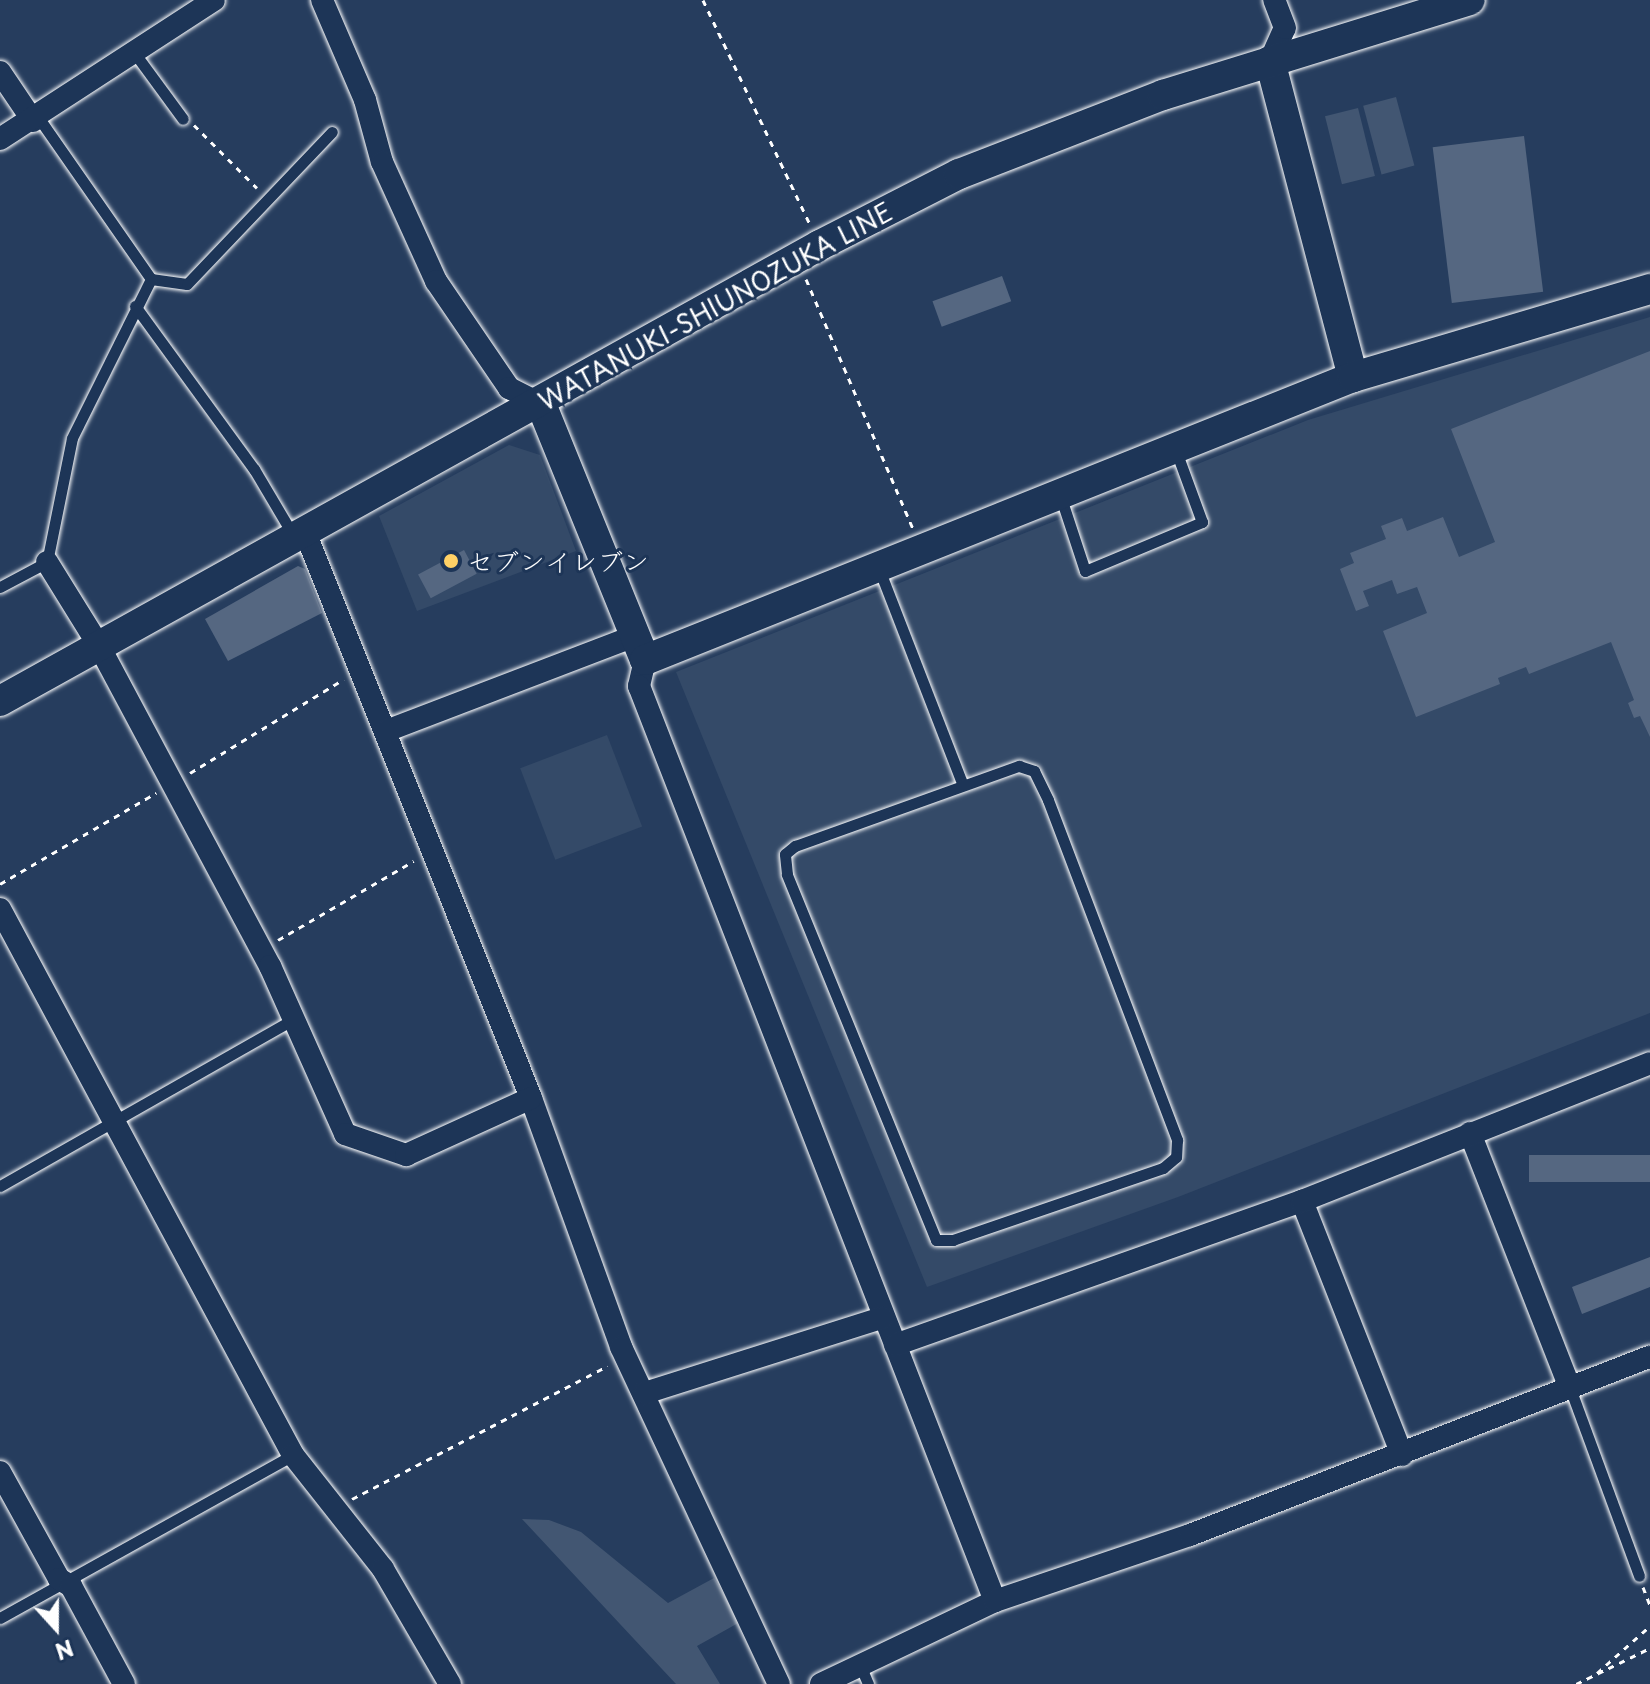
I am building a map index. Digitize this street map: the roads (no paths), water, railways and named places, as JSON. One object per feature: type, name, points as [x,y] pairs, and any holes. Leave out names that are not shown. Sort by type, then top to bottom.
[{"type":"street","points":[[0,139],[36,119],[133,51],[214,0]]},
{"type":"street","points":[[322,0],[365,100],[382,162],[436,281],[509,388],[541,404],[640,648],[639,686],[882,1318],[995,1601]]},
{"type":"street","points":[[1274,0],[1285,28],[1270,61],[1353,377]]},
{"type":"street","name":"WATANUKI-SHIUNOZUKA LINE","points":[[0,701],[541,404],[808,251],[1024,146],[1270,61],[1470,0]]},
{"type":"street","points":[[0,72],[36,119]]},
{"type":"street","points":[[386,731],[640,648],[878,565],[1353,377],[1650,289]]},
{"type":"street","points":[[299,535],[361,668],[531,1098],[626,1357],[779,1684]]},
{"type":"street","points":[[47,562],[99,646],[261,949],[345,1134],[396,1155],[406,1155],[531,1098]]},
{"type":"street","points":[[0,909],[293,1455],[391,1580],[450,1684]]},
{"type":"street","points":[[895,1345],[1302,1201],[1650,1063]]},
{"type":"street","points":[[1470,1133],[1570,1388]]},
{"type":"street","points":[[1302,1201],[1402,1455]]},
{"type":"street","points":[[645,1393],[882,1318]]},
{"type":"street","points":[[821,1684],[864,1675],[995,1601],[1190,1535],[1650,1357]]},
{"type":"street","points":[[0,1472],[65,1583],[71,1586],[124,1684]]},
{"type":"lane","points":[[133,51],[185,119]]},
{"type":"lane","points":[[36,119],[151,279],[187,284],[332,132]]},
{"type":"lane","points":[[0,587],[47,562],[72,438],[151,279]]},
{"type":"lane","points":[[135,306],[299,535]]},
{"type":"lane","points":[[1059,492],[1085,571],[1202,522],[1174,447]]},
{"type":"lane","points":[[878,565],[962,783]]},
{"type":"lane","points":[[1019,766],[1034,771],[1177,1140],[1176,1157],[1148,1173],[953,1240],[936,1240],[787,874],[785,854],[795,846],[962,783],[1019,766]]},
{"type":"lane","points":[[0,1186],[294,1019]]},
{"type":"lane","points":[[1570,1388],[1639,1576]]},
{"type":"lane","points":[[0,1618],[293,1455]]},
{"type":"place","name":"セブンイレブン","points":[[451,561]]}]
